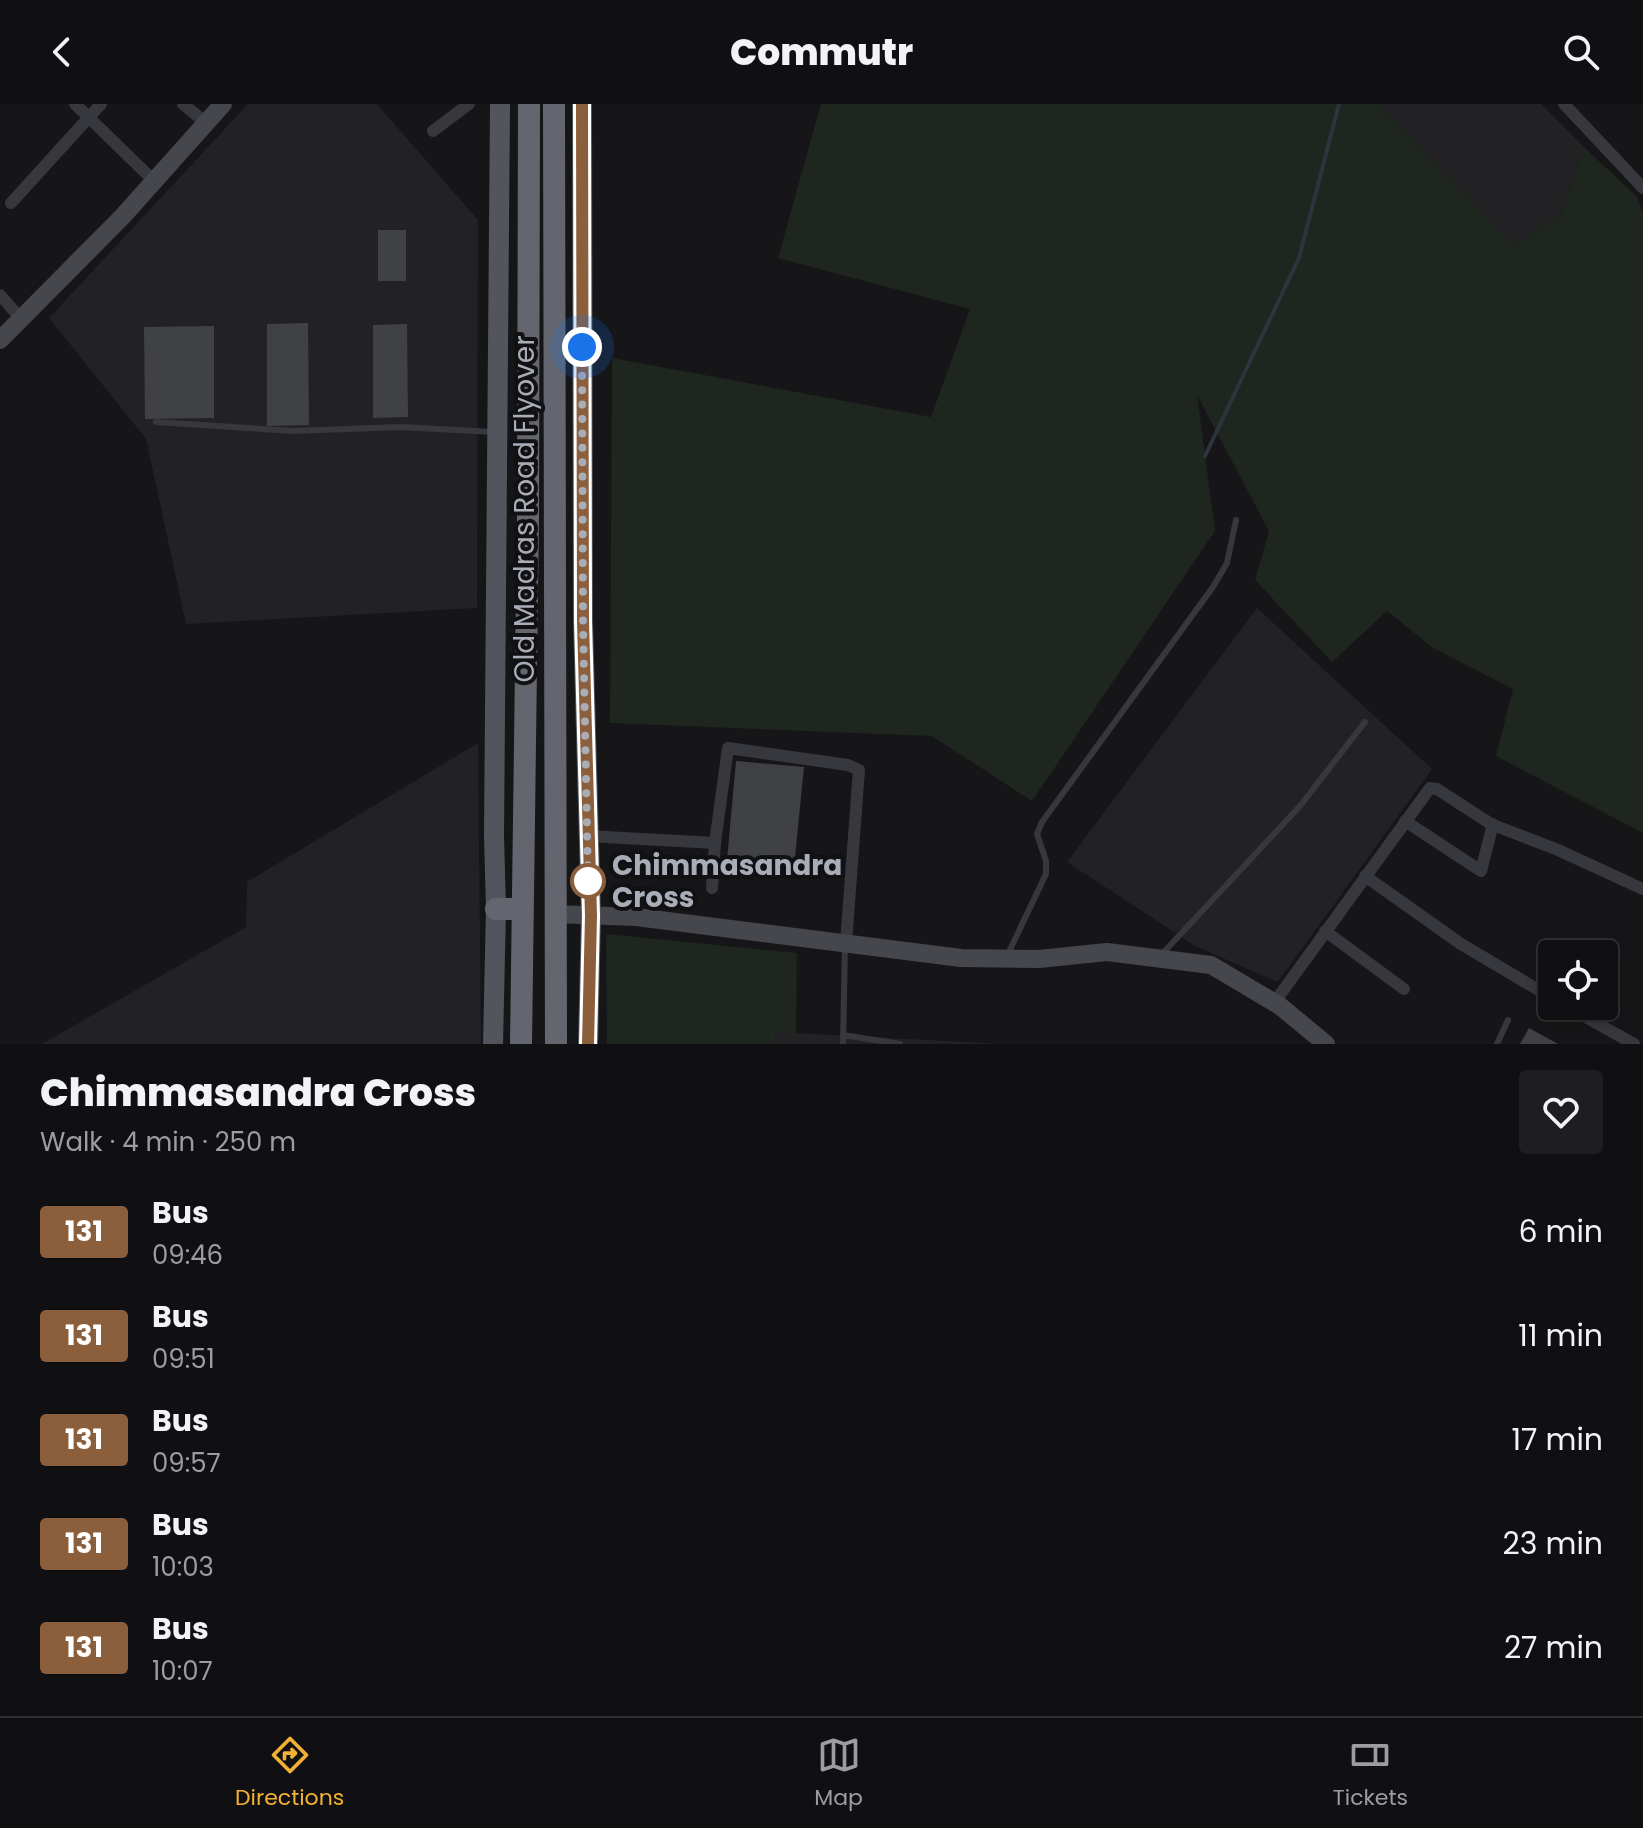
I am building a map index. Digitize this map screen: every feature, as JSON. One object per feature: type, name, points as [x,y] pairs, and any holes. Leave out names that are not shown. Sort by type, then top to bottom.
[{"type":"highway","name":"Old Madras Road Flyover","points":[[521,1044],[528,518],[529,104]]},
{"type":"highway","name":"Old Madras Road Flyover","points":[[554,104],[556,1044]]},
{"type":"highway","points":[[496,909],[521,909]]},
{"type":"main road","points":[[493,1044],[500,104]]},
{"type":"main road","points":[[582,104],[583,621],[591,916],[588,1044]]},
{"type":"street","points":[[75,104],[154,181]]},
{"type":"street","points":[[11,203],[101,104]]},
{"type":"street","points":[[183,104],[206,123]]},
{"type":"street","points":[[0,340],[154,181],[223,104]]},
{"type":"street","points":[[433,131],[469,104]]},
{"type":"street","points":[[1564,104],[1643,188]]},
{"type":"street","points":[[0,295],[21,319]]},
{"type":"street","points":[[712,888],[728,748],[848,765],[859,770],[846,943]]},
{"type":"street","points":[[1274,1003],[1428,789],[1433,787],[1493,824],[1643,889]]},
{"type":"street","points":[[1405,821],[1481,871],[1493,824]]},
{"type":"street","points":[[587,836],[715,843]]},
{"type":"street","points":[[1365,876],[1461,944],[1538,990]]},
{"type":"street","points":[[554,914],[636,917],[961,958],[1039,959],[1107,952],[1211,965],[1274,1003],[1326,1044]]},
{"type":"street","points":[[1325,931],[1404,989]]},
{"type":"street","points":[[1594,1020],[1639,1043]]},
{"type":"lane","points":[[156,422],[293,431],[401,427],[497,432]]},
{"type":"lane","points":[[1005,959],[1046,874],[1046,861],[1037,834],[1042,822],[1213,587],[1227,563],[1236,520]]},
{"type":"lane","points":[[1159,958],[1300,806],[1365,722]]},
{"type":"lane","points":[[843,1044],[846,943]]},
{"type":"lane","points":[[1497,1044],[1508,1020]]},
{"type":"lane","points":[[843,1035],[900,1044]]},
{"type":"shaded area","points":[[248,104],[377,104],[478,220],[477,608],[186,624],[146,439],[49,318]]},
{"type":"shaded area","points":[[821,104],[1378,104],[1514,245],[1560,216],[1583,146],[1637,197],[1643,212],[1643,833],[1496,756],[1513,689],[1433,648],[1387,611],[1332,662],[1255,580],[1269,531],[1197,395],[1215,531],[1032,801],[932,736],[610,723],[612,358],[931,417],[970,309],[778,258]]},
{"type":"shaded area","points":[[1378,104],[1541,104],[1583,146],[1560,216],[1514,245]]},
{"type":"shaded area","points":[[1257,608],[1432,769],[1278,982],[1195,946],[1067,862]]},
{"type":"shaded area","points":[[478,743],[481,1044],[42,1044],[246,927],[247,882]]},
{"type":"shaded area","points":[[606,934],[797,953],[796,1033],[776,1032],[775,1044],[607,1044]]},
{"type":"shaded area","points":[[776,1032],[1002,1044],[775,1044]]},
{"type":"building","points":[[378,230],[406,230],[406,281],[378,281]]},
{"type":"building","points":[[308,323],[309,425],[267,426],[267,324]]},
{"type":"building","points":[[407,324],[408,417],[373,418],[373,325]]},
{"type":"building","points":[[214,326],[214,418],[145,419],[144,327]]},
{"type":"building","points":[[736,761],[804,767],[793,877],[726,871]]},
{"type":"building","points":[[1529,1028],[1558,1044],[1520,1044]]},
{"type":"waterway","points":[[1205,456],[1299,258],[1339,104]]},
{"type":"bus line","name":"131","points":[[582,104],[583,621],[591,916],[588,1044]]},
{"type":"place","name":"Chimmasandra Cross","points":[[588,881]]},
{"type":"route","points":[[582,347],[588,881]]}]
